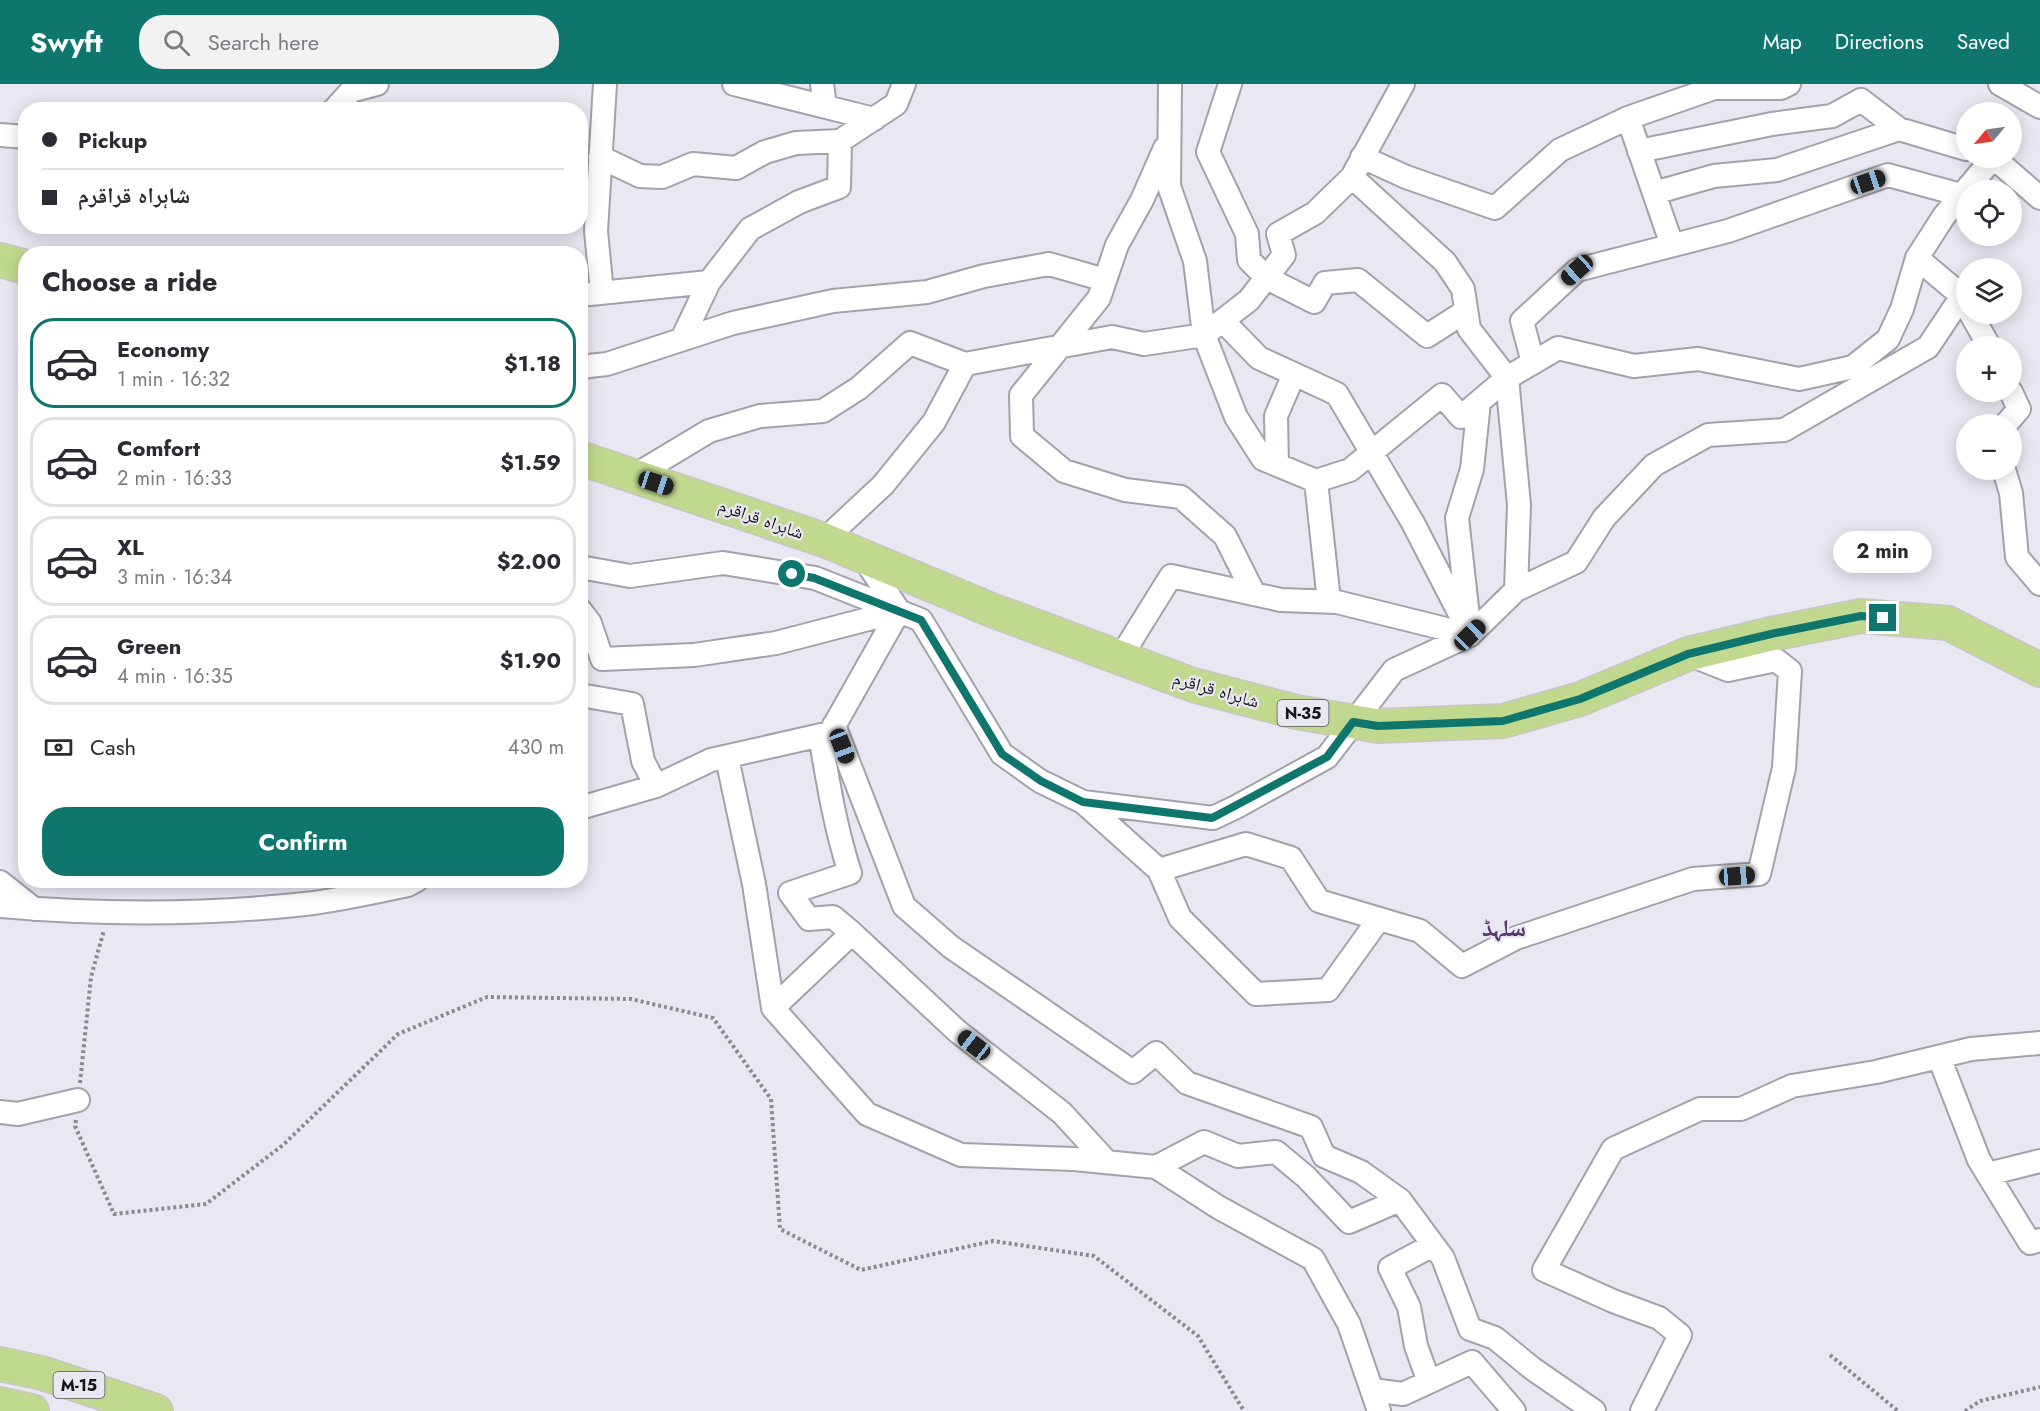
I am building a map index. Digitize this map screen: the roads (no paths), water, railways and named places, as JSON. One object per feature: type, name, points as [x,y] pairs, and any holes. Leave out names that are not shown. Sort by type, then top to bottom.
[{"type":"highway","points":[[0,260],[18,265]]},
{"type":"highway","name":"شاہراہ قراقرم","points":[[588,465],[634,476],[824,540],[989,609],[1192,686],[1296,712],[1378,726],[1503,721],[1580,699],[1688,654],[1861,616],[1948,623],[2040,670]]},
{"type":"highway","name":"M-15","points":[[0,1364],[42,1373],[156,1411]]},
{"type":"highway","name":"M-15","points":[[0,1404],[32,1411]]},
{"type":"street","points":[[341,102],[351,91],[377,84]]},
{"type":"street","points":[[605,84],[591,294],[709,282]]},
{"type":"street","points":[[734,84],[824,95],[873,119]]},
{"type":"street","points":[[600,157],[640,176],[662,177],[693,164],[736,168],[765,152],[796,143],[840,141],[896,104],[904,84]]},
{"type":"street","points":[[1170,84],[1169,186],[1195,261],[1204,335],[1236,417],[1263,459],[1316,481],[1350,470],[1442,395],[1461,417],[1507,378],[1558,348],[1634,366],[1698,359],[1799,379],[1853,367],[1888,339],[1902,309],[1917,258],[1956,201]]},
{"type":"street","points":[[1230,84],[1208,152],[1247,234],[1249,260],[1267,278],[1314,302],[1325,283],[1358,280],[1427,336],[1466,311]]},
{"type":"street","points":[[634,476],[709,431],[760,416],[823,411],[860,388],[910,343],[965,364],[1112,337],[1144,344],[1204,335],[1249,300],[1284,255],[1278,234],[1315,213],[1357,167],[1403,84]]},
{"type":"street","points":[[1357,167],[1406,177],[1496,208],[1560,150],[1628,118],[1714,88],[1780,88],[1789,84]]},
{"type":"street","points":[[2001,84],[2040,107]]},
{"type":"street","points":[[1640,151],[1772,124],[1832,116],[1861,100],[1899,129],[1956,146]]},
{"type":"street","points":[[1628,118],[1672,245]]},
{"type":"street","points":[[1654,193],[1714,176],[1777,170],[1899,129]]},
{"type":"street","points":[[0,135],[18,136]]},
{"type":"street","points":[[1170,136],[1142,200],[1117,245],[1099,298],[1021,395],[1022,436],[1064,471],[1125,490],[1181,497],[1225,536],[1254,594]]},
{"type":"street","points":[[682,339],[709,282],[750,229],[799,202],[839,188],[840,141]]},
{"type":"street","points":[[1357,167],[1445,262],[1463,289],[1469,329],[1507,378],[1519,505],[1516,590]]},
{"type":"street","points":[[1974,180],[1984,168]]},
{"type":"street","points":[[2005,168],[2040,198]]},
{"type":"street","points":[[1533,363],[1522,321],[1577,270],[1728,231],[1888,175],[1956,194]]},
{"type":"street","points":[[1917,258],[1956,295]]},
{"type":"street","points":[[588,366],[607,364],[733,323],[833,301],[927,292],[984,276],[1049,264],[1105,280]]},
{"type":"street","points":[[1083,802],[1212,818],[1327,757],[1394,670],[1470,635],[1516,590],[1576,562],[1604,518],[1654,465],[1708,435],[1784,430],[1928,347],[1956,316]]},
{"type":"street","points":[[1223,321],[1259,358],[1337,394],[1413,523],[1470,635]]},
{"type":"street","points":[[824,540],[883,485],[934,422],[965,364]]},
{"type":"street","points":[[1277,465],[1275,416],[1294,374]]},
{"type":"street","points":[[1470,635],[1457,518],[1472,469],[1479,402]]},
{"type":"street","points":[[2007,480],[2011,493],[2017,557],[2040,584]]},
{"type":"street","points":[[1316,481],[1329,601]]},
{"type":"street","points":[[862,556],[899,610]]},
{"type":"street","points":[[588,568],[630,576],[723,563],[814,578],[921,620],[1002,754],[1041,781],[1083,802],[1159,870],[1180,918],[1256,994],[1328,990],[1379,919]]},
{"type":"street","points":[[1120,658],[1171,576],[1281,600],[1329,601],[1470,635]]},
{"type":"street","points":[[588,620],[602,658],[694,655],[776,644],[899,610]]},
{"type":"street","points":[[899,610],[827,730],[831,802],[838,838],[850,873],[790,893],[809,919],[833,917],[852,933],[957,1031],[1062,1113],[1107,1162]]},
{"type":"street","points":[[1159,870],[1246,844],[1291,858],[1319,901],[1420,931],[1462,966],[1516,938],[1693,879],[1759,874],[1784,768],[1790,671],[1776,660],[1728,670],[1688,654]]},
{"type":"street","points":[[588,696],[632,704],[643,760],[656,786]]},
{"type":"street","points":[[588,806],[656,786],[711,760],[727,758],[827,730]]},
{"type":"street","points":[[827,730],[904,906],[951,947],[1133,1072],[1156,1053],[1187,1083],[1311,1126],[1324,1156],[1361,1172],[1400,1200],[1443,1258],[1470,1329],[1495,1338],[1533,1369],[1594,1411]]},
{"type":"street","points":[[727,758],[754,884],[773,1008],[867,1114],[961,1155],[1107,1162],[1156,1167],[1218,1207],[1313,1260],[1349,1324],[1375,1400],[1403,1394],[1472,1362],[1514,1411]]},
{"type":"street","points":[[0,882],[34,909]]},
{"type":"street","points":[[0,906],[109,912],[217,912],[307,903],[391,888]]},
{"type":"street","points":[[773,1008],[852,933]]},
{"type":"street","points":[[1642,1411],[1680,1335],[1659,1318],[1613,1301],[1544,1270],[1613,1149],[1700,1109],[1741,1109],[1792,1086],[1876,1072],[1971,1049],[2040,1043]]},
{"type":"street","points":[[1939,1057],[1979,1160],[2030,1243],[2040,1240]]},
{"type":"street","points":[[0,1112],[18,1114],[78,1100]]},
{"type":"street","points":[[1156,1167],[1204,1142],[1238,1156],[1276,1152],[1306,1177],[1349,1222],[1400,1200]]},
{"type":"street","points":[[1988,1174],[2040,1161]]},
{"type":"street","points":[[1429,1382],[1416,1346],[1409,1307],[1390,1268],[1433,1245]]},
{"type":"district","name":"سلہڈ","points":[[1504,928]]}]
